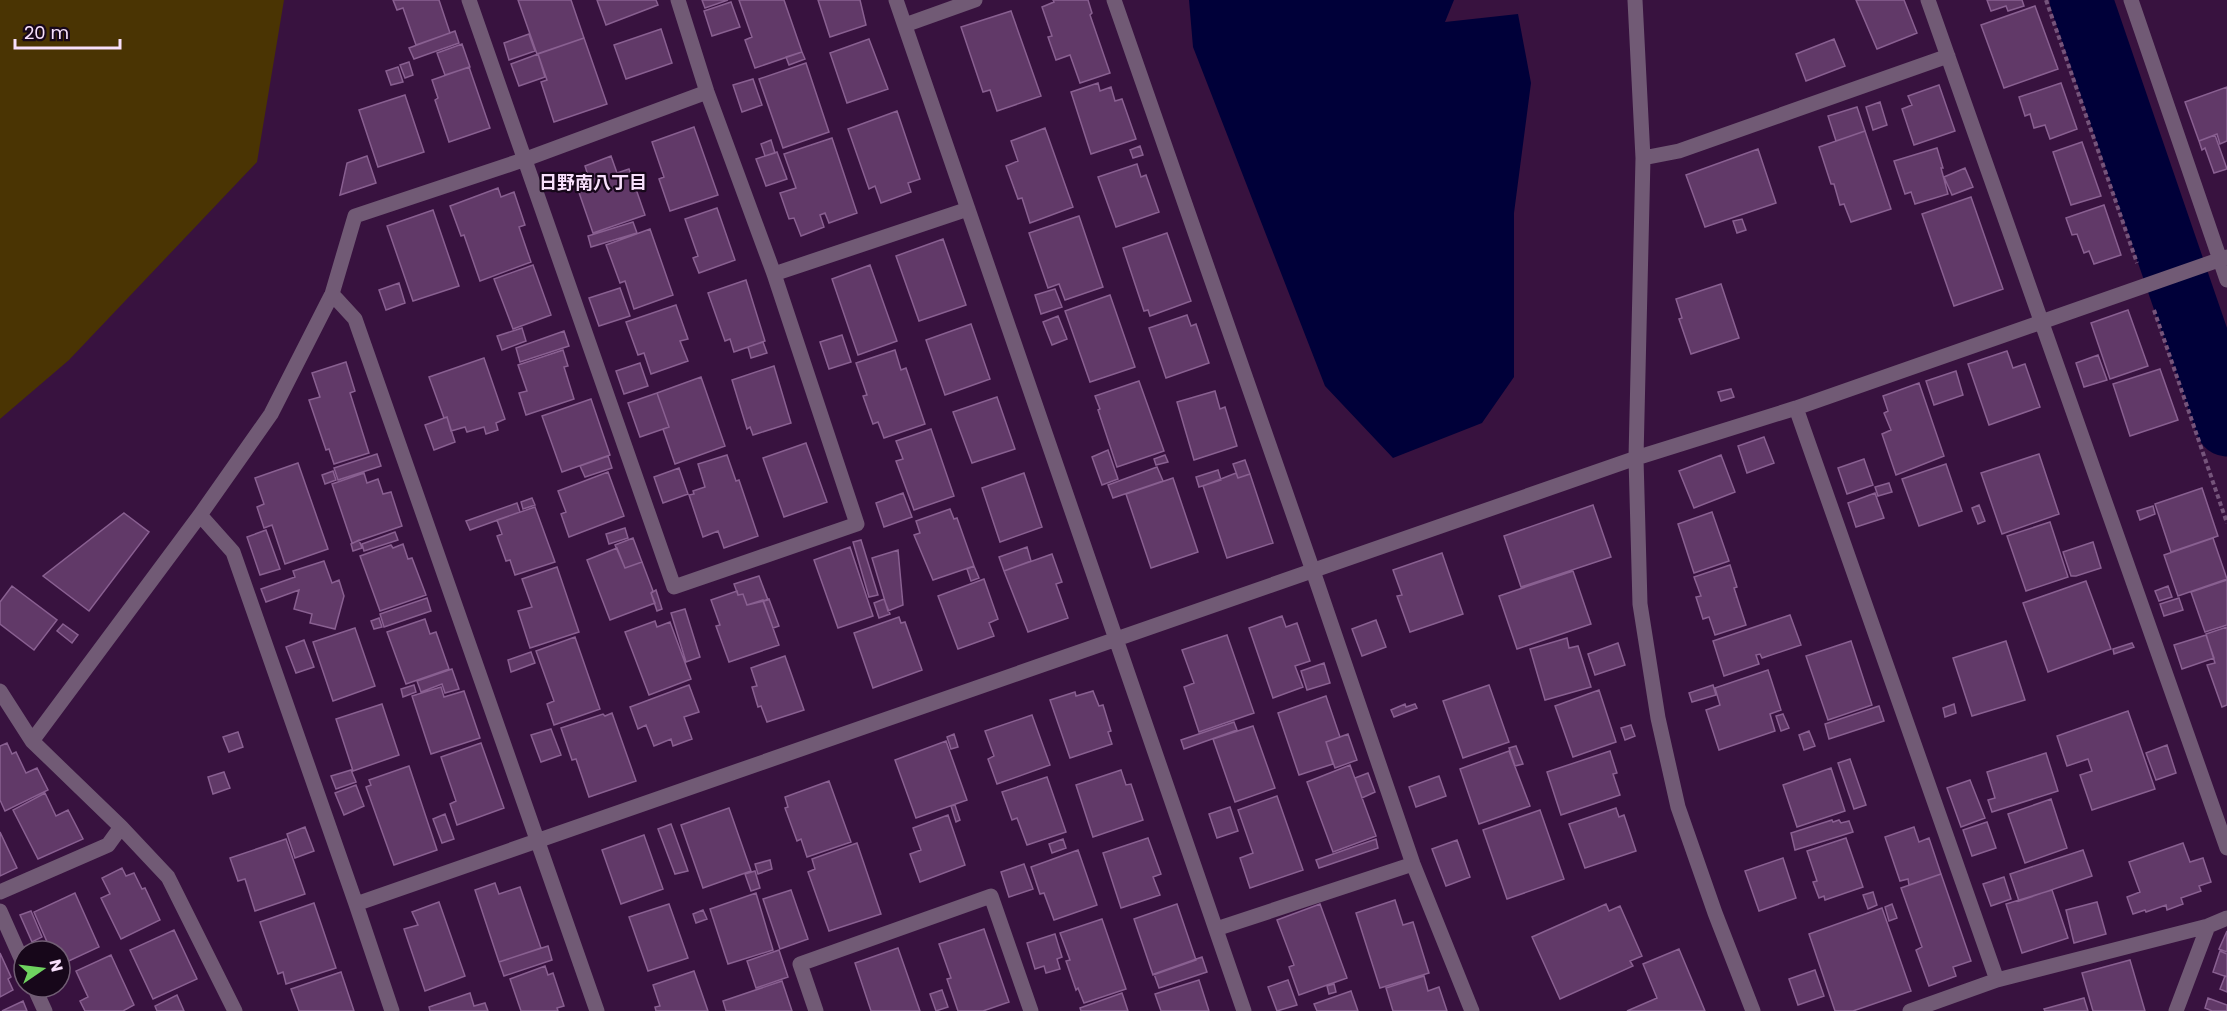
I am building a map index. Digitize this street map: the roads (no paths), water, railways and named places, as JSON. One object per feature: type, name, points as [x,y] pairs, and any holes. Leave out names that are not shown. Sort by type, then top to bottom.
[{"type":"street","points":[[470,0],[674,587],[857,524],[774,274],[707,92],[678,0]]},
{"type":"street","points":[[896,0],[1244,1011]]},
{"type":"street","points":[[905,25],[975,0]]},
{"type":"street","points":[[1114,0],[1413,864],[1472,1011]]},
{"type":"street","points":[[1635,0],[1643,158],[1636,458],[1640,604],[1658,718],[1678,807],[1715,913],[1753,1011]]},
{"type":"street","points":[[1928,0],[2227,848]]},
{"type":"street","points":[[2131,0],[2223,259],[2227,280]]},
{"type":"street","points":[[1643,158],[1679,151],[1948,56]]},
{"type":"street","points":[[32,741],[200,515],[271,414],[332,294],[356,216],[526,159],[707,92]]},
{"type":"street","points":[[774,274],[968,209]]},
{"type":"street","points":[[356,904],[1636,458],[1796,408],[2223,259]]},
{"type":"street","points":[[332,294],[355,319],[597,1011]]},
{"type":"street","points":[[1796,408],[1997,981]]},
{"type":"street","points":[[200,515],[233,552],[392,1011]]},
{"type":"street","points":[[1,692],[32,741],[121,827],[168,877],[235,1011]]},
{"type":"street","points":[[0,892],[108,845],[121,827]]},
{"type":"street","points":[[1216,929],[1413,864]]},
{"type":"street","points":[[816,1011],[800,964],[991,896],[1031,1011]]},
{"type":"street","points":[[0,912],[12,939]]},
{"type":"street","points":[[1910,1011],[1997,981],[2208,926],[2227,918]]},
{"type":"street","points":[[2176,1011],[2208,926]]},
{"type":"waterway","points":[[2081,0],[2227,425]]},
{"type":"district","name":"日野南八丁目","points":[[593,182]]}]
